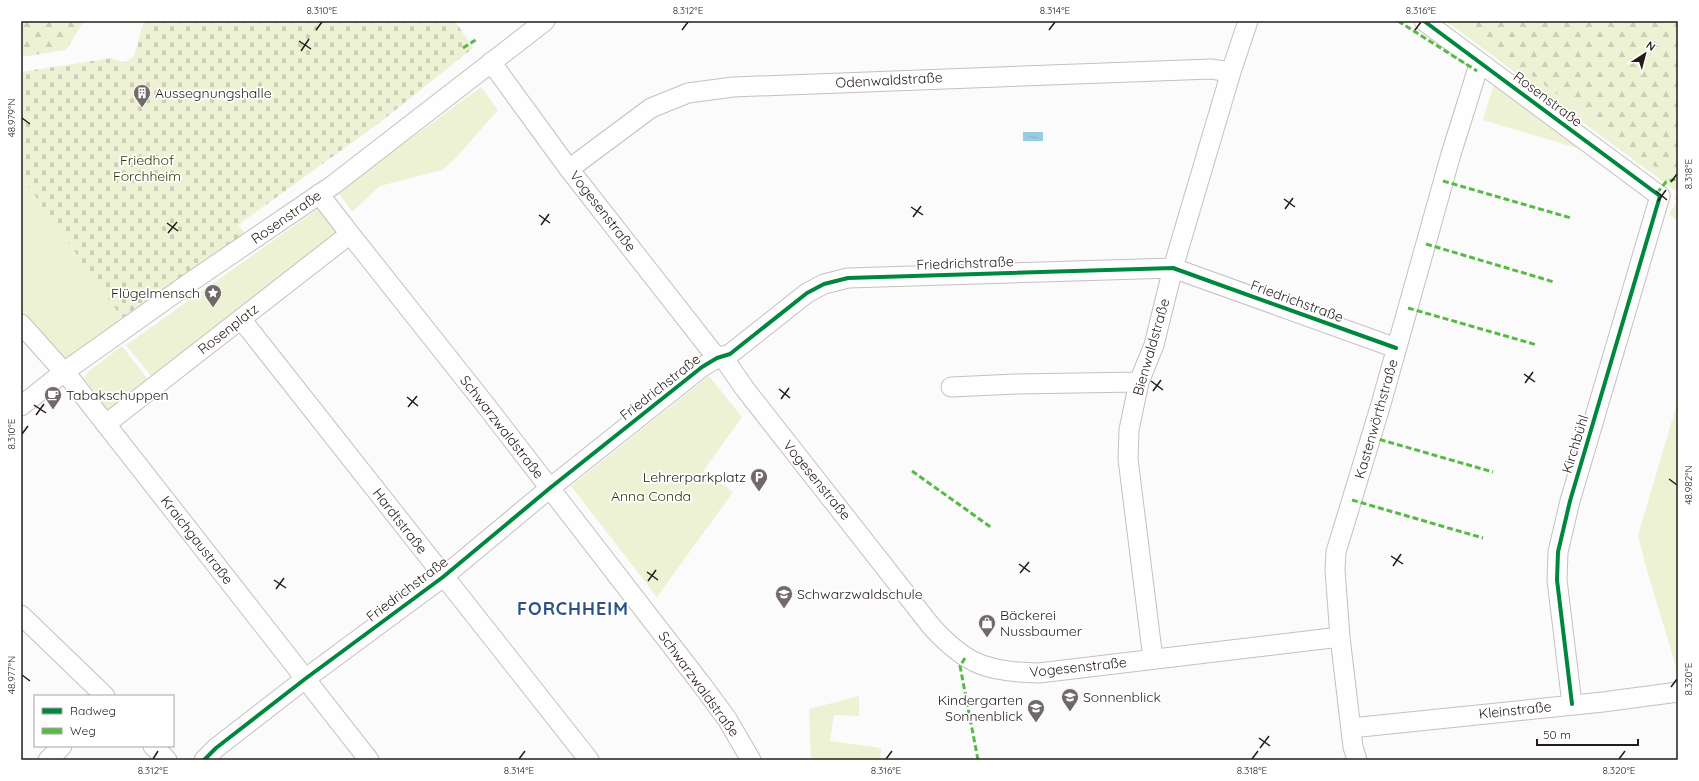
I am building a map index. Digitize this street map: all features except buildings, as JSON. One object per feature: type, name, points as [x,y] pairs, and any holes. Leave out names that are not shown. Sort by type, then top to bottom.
[{"type":"street","name":"Rosenstraße","points":[[21,406],[64,372],[192,281],[320,194],[545,21]]},
{"type":"street","name":"Bienwaldstraße","points":[[1153,659],[1128,459],[1128,430],[1139,382],[1154,345],[1173,268],[1231,72],[1248,21]]},
{"type":"street","name":"Rosenstraße","points":[[1424,21],[1660,196]]},
{"type":"street","name":"Vogesenstraße","points":[[491,62],[569,169],[745,389],[922,615],[956,652],[965,658],[1002,671],[1039,673],[1340,637]]},
{"type":"street","name":"Kastenwörthstraße","points":[[1357,760],[1351,728],[1340,637],[1335,570],[1336,552],[1451,154],[1477,71],[1482,64]]},
{"type":"street","name":"Odenwaldstraße","points":[[569,169],[652,108],[688,93],[733,87],[946,78],[1211,69],[1231,72]]},
{"type":"street","name":"Schwarzwaldstraße","points":[[320,194],[702,685],[727,719],[751,760]]},
{"type":"street","name":"Kirchbühl","points":[[1572,704],[1558,580],[1558,552],[1570,501],[1660,196]]},
{"type":"street","name":"Rosenplatz","points":[[106,424],[350,234]]},
{"type":"street","name":"Friedrichstraße","points":[[204,760],[216,748],[305,679],[443,577],[550,488],[702,367],[719,357],[730,354],[807,294],[824,284],[835,280],[946,274],[1173,268],[1396,348]]},
{"type":"street","name":"Hardtstraße","points":[[241,319],[443,577],[589,760]]},
{"type":"street","name":"Kraichgaustraße","points":[[21,324],[64,372],[106,424],[368,760]]},
{"type":"street","points":[[952,388],[1016,384],[1139,382]]},
{"type":"street","points":[[21,615],[104,695]]},
{"type":"street","name":"Kleinstraße","points":[[1351,728],[1678,692]]},
{"type":"street","points":[[48,760],[61,747]]},
{"type":"street","points":[[154,747],[166,760]]},
{"type":"green space","points":[[21,21],[84,21],[66,50],[21,57]]},
{"type":"green space","name":"Friedhof Forchheim","points":[[144,21],[455,21],[473,48],[379,123],[238,225],[245,234],[122,318],[21,176],[21,72],[112,58],[124,63],[134,56]]},
{"type":"green space","points":[[1446,21],[1458,21],[1662,172],[1678,170],[1678,201],[1674,198],[1677,192]]},
{"type":"green space","points":[[1458,21],[1678,21],[1678,170],[1662,172]]},
{"type":"green space","points":[[1494,83],[1578,145],[1577,148],[1483,120]]},
{"type":"green space","points":[[481,87],[498,110],[456,158],[442,170],[380,186],[352,212],[338,192]]},
{"type":"green space","points":[[21,176],[122,318],[66,362],[21,310]]},
{"type":"green space","points":[[1678,201],[1678,221],[1669,214]]},
{"type":"green space","points":[[319,208],[339,235],[155,381],[126,345]]},
{"type":"green space","points":[[122,346],[149,381],[108,411],[84,378],[89,371]]},
{"type":"green space","name":"Anna Conda","points":[[709,376],[742,417],[703,471],[733,492],[657,597],[571,486]]},
{"type":"green space","points":[[1678,400],[1678,685],[1676,667],[1638,535]]},
{"type":"green space","points":[[859,696],[859,716],[834,715],[830,741],[881,748],[880,760],[811,760],[809,709]]},
{"type":"water","points":[[1023,132],[1043,132],[1043,141],[1023,141]]},
{"type":"marked path","points":[[1398,21],[1477,71]]},
{"type":"marked path","points":[[463,48],[477,39]]},
{"type":"marked path","points":[[1657,193],[1666,182],[1678,178]]},
{"type":"marked path","points":[[1443,181],[1571,218]]},
{"type":"marked path","points":[[1426,244],[1554,282]]},
{"type":"marked path","points":[[1408,308],[1537,345]]},
{"type":"marked path","points":[[1371,437],[1493,472]]},
{"type":"marked path","points":[[912,471],[992,528]]},
{"type":"marked path","points":[[1352,500],[1483,538]]},
{"type":"marked path","points":[[965,658],[960,666],[978,760]]},
{"type":"cycle path","points":[[1424,21],[1660,196],[1570,501],[1558,552],[1557,580],[1572,704]]},
{"type":"cycle path","points":[[204,760],[216,748],[305,679],[443,577],[550,488],[702,367],[717,358],[730,354],[807,293],[824,284],[848,278],[1173,268],[1396,348]]},
{"type":"place","name":"Aussegnungshalle","points":[[142,108]]},
{"type":"place","name":"Flügelmensch","points":[[213,308]]},
{"type":"place","name":"Tabakschuppen","points":[[53,410]]},
{"type":"place","name":"Lehrerparkplatz","points":[[759,492]]},
{"type":"place","name":"Schwarzwaldschule","points":[[784,609]]},
{"type":"place","name":"Bäckerei Nussbaumer","points":[[987,638]]},
{"type":"place","name":"Sonnenblick","points":[[1070,712]]},
{"type":"place","name":"Kindergarten Sonnenblick","points":[[1036,723]]},
{"type":"district","name":"FORCHHEIM","points":[[573,609]]}]
